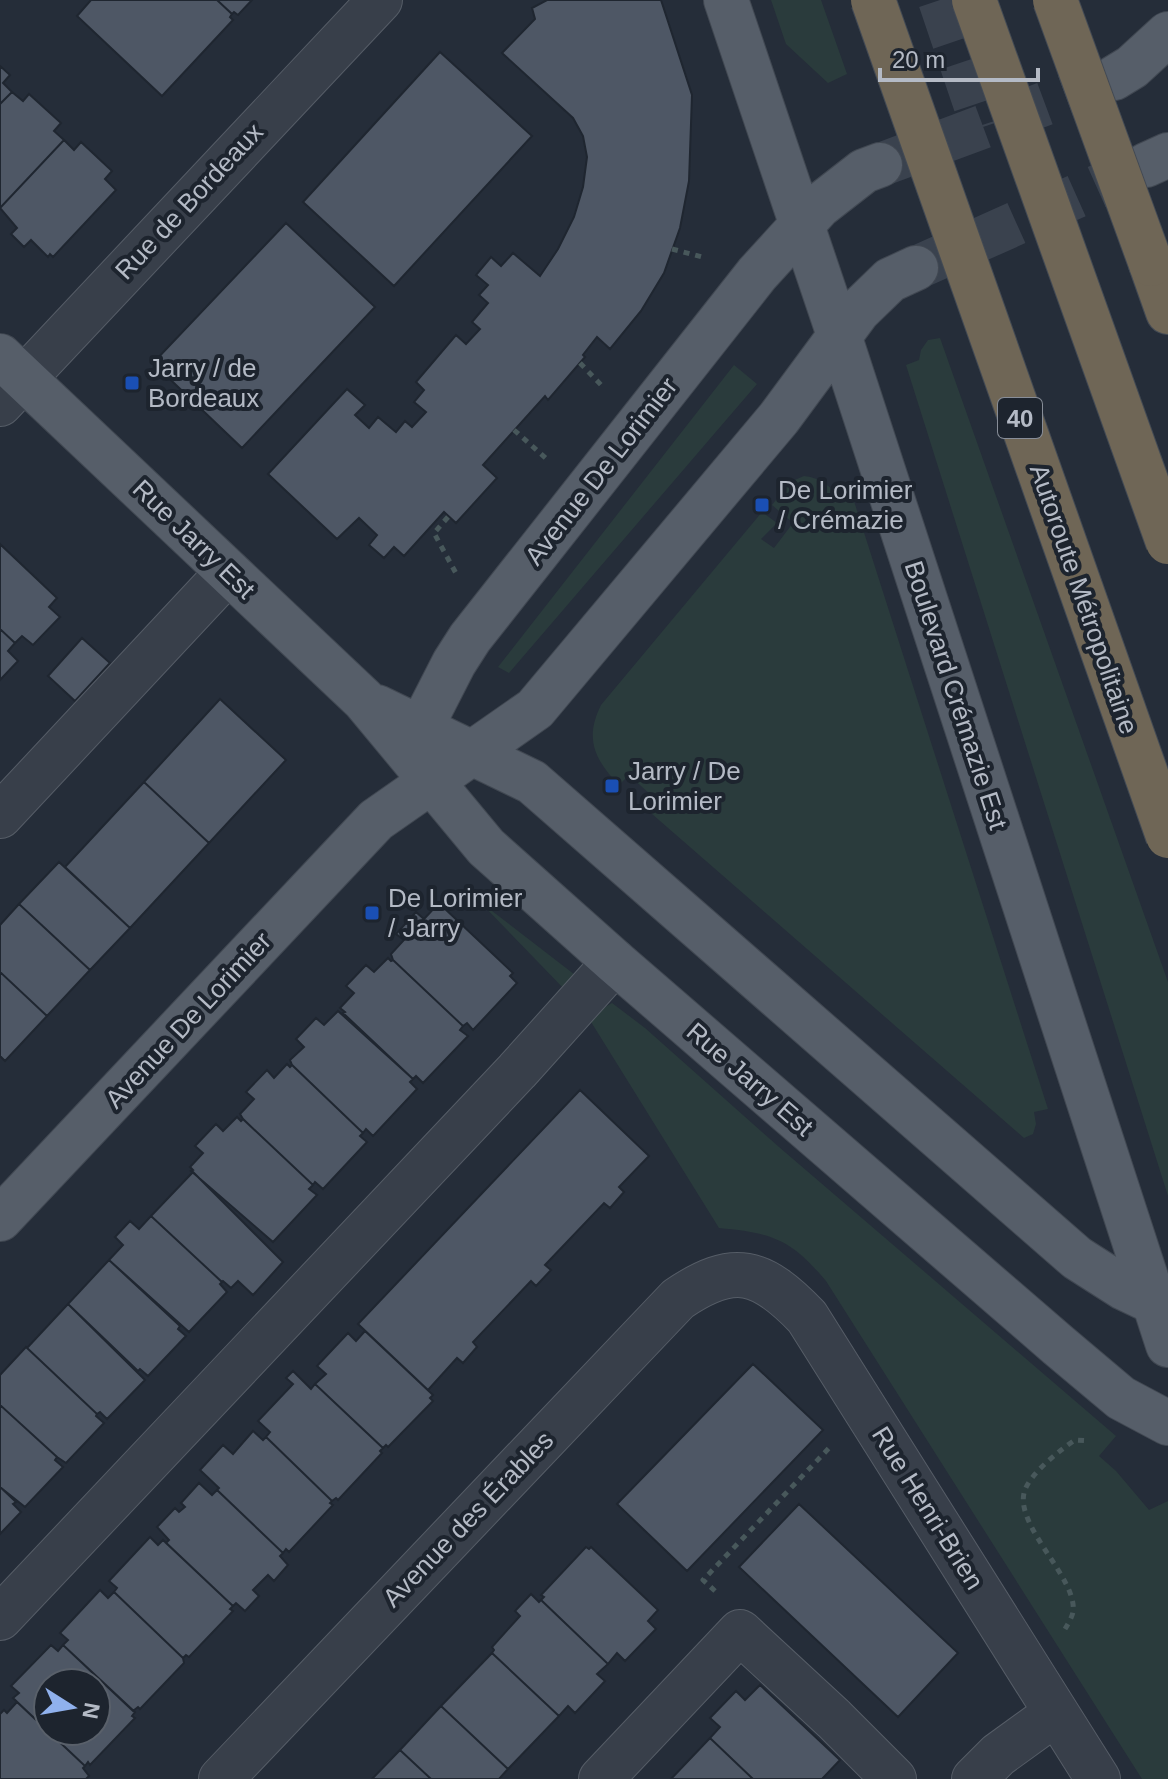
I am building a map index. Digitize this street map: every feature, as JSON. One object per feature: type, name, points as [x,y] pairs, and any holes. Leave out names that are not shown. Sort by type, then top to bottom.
[{"type":"highway","name":"Autoroute Métropolitaine","points":[[873,0],[1168,836]]},
{"type":"highway","points":[[974,0],[1168,542]]},
{"type":"highway","points":[[1055,0],[1168,312]]},
{"type":"main road","name":"Boulevard Crémazie Est","points":[[726,0],[1162,1306],[1168,1345]]},
{"type":"main road","points":[[1163,0],[1168,12]]},
{"type":"main road","points":[[1114,78],[1132,67],[1168,34]]},
{"type":"main road","name":"Avenue De Lorimier","points":[[0,1219],[376,820],[420,755],[470,638],[757,274],[843,186],[864,171],[880,165]]},
{"type":"main road","name":"Avenue De Lorimier","points":[[420,755],[471,753],[535,709],[779,418],[839,335],[875,293],[890,280],[916,268]]},
{"type":"main road","name":"Rue Jarry Est","points":[[8,379],[228,572],[364,700],[420,755],[486,847],[1121,1398],[1168,1423]]},
{"type":"main road","points":[[471,753],[542,789],[1077,1258],[1162,1306]]},
{"type":"street","name":"Rue de Bordeaux","points":[[8,379],[380,0]]},
{"type":"street","points":[[0,816],[228,572]]},
{"type":"street","points":[[0,1618],[526,1061],[615,962]]},
{"type":"street","name":"Rue Henri-Brien","points":[[726,1274],[750,1277],[772,1286],[807,1317],[1098,1779]]},
{"type":"street","name":"Avenue des Érables","points":[[221,1779],[678,1299],[701,1284],[726,1274]]},
{"type":"street","points":[[601,1779],[740,1632],[894,1779]]},
{"type":"street","points":[[974,1779],[998,1755],[1056,1713]]},
{"type":"path","points":[[672,249],[710,259]]},
{"type":"path","points":[[580,363],[606,390]]},
{"type":"path","points":[[514,430],[550,461]]},
{"type":"path","points":[[448,517],[434,533],[458,577]]},
{"type":"path","points":[[1065,1629],[1073,1611],[1069,1593],[1023,1505],[1024,1491],[1033,1477],[1075,1440],[1088,1440],[1096,1445]]},
{"type":"path","points":[[725,1602],[703,1580],[832,1445]]},
{"type":"shaded area","points":[[771,0],[821,0],[847,74],[828,83],[786,44]]},
{"type":"shaded area","points":[[940,338],[1168,982],[1168,1196],[906,365],[919,360],[928,340]]},
{"type":"shaded area","points":[[734,365],[757,384],[509,673],[498,667]]},
{"type":"shaded area","points":[[804,476],[825,484],[841,500],[853,498],[1048,1109],[1034,1112],[1036,1124],[1033,1134],[1024,1138],[644,807],[652,796],[629,775],[619,785],[598,758],[593,728],[601,705],[762,512],[777,523],[761,539],[774,548],[793,523],[772,505],[790,482]]},
{"type":"shaded area","points":[[479,901],[579,978],[567,992]]},
{"type":"shaded area","points":[[612,1003],[645,1028],[1116,1436],[1099,1456],[1149,1510],[1168,1501],[1168,1779],[1142,1779],[826,1281],[802,1256],[780,1241],[754,1232],[719,1228],[588,1017]]},
{"type":"building","points":[[91,0],[217,0],[232,14],[230,17],[233,20],[162,96],[77,16]]},
{"type":"building","points":[[217,0],[252,0],[238,15],[232,14]]},
{"type":"building","points":[[547,0],[661,0],[692,95],[689,181],[680,228],[664,273],[641,311],[610,349],[597,337],[583,355],[585,357],[548,400],[545,396],[483,465],[497,478],[456,523],[444,512],[404,556],[394,547],[384,558],[369,545],[377,535],[359,518],[337,539],[268,474],[347,389],[365,405],[355,415],[369,428],[378,417],[396,432],[405,421],[412,427],[426,412],[414,402],[424,390],[416,382],[456,335],[466,344],[480,329],[472,322],[488,303],[479,295],[488,285],[476,275],[491,257],[501,266],[513,253],[540,276],[558,249],[574,217],[583,187],[587,157],[583,136],[573,118],[502,53],[535,19],[532,8]]},
{"type":"building","points":[[440,52],[532,136],[394,286],[303,202]]},
{"type":"building","points":[[0,66],[10,75],[3,83],[12,92],[0,104]]},
{"type":"building","points":[[12,92],[23,101],[29,94],[61,123],[54,131],[64,140],[0,208],[0,104]]},
{"type":"building","points":[[64,140],[74,150],[81,142],[112,171],[105,179],[116,190],[53,257],[50,254],[48,257],[31,240],[24,247],[11,234],[17,228],[0,208]]},
{"type":"building","points":[[286,223],[375,307],[242,448],[153,363]]},
{"type":"building","points":[[0,544],[57,598],[49,607],[60,617],[33,645],[22,636],[15,643],[0,629]]},
{"type":"building","points":[[0,629],[15,643],[8,651],[18,661],[0,680]]},
{"type":"building","points":[[82,638],[110,663],[75,701],[48,676]]},
{"type":"building","points":[[220,699],[286,760],[209,843],[144,782]]},
{"type":"building","points":[[144,782],[209,843],[130,928],[65,867]]},
{"type":"building","points":[[59,862],[130,928],[90,970],[19,904]]},
{"type":"building","points":[[19,904],[90,970],[47,1016],[0,972],[0,925]]},
{"type":"building","points":[[437,905],[443,907],[513,973],[510,976],[517,983],[473,1030],[467,1023],[463,1026],[393,960],[391,954],[404,940],[396,934],[416,912],[424,919]]},
{"type":"building","points":[[388,958],[463,1026],[460,1030],[468,1036],[423,1083],[416,1076],[413,1079],[340,1008],[354,993],[346,986],[366,965],[374,972]]},
{"type":"building","points":[[0,972],[47,1016],[5,1061],[0,1056]]},
{"type":"building","points":[[338,1011],[413,1079],[410,1082],[417,1089],[373,1136],[366,1129],[363,1133],[290,1060],[304,1047],[296,1039],[316,1018],[324,1025]]},
{"type":"building","points":[[287,1064],[292,1065],[363,1133],[360,1136],[367,1142],[323,1189],[315,1182],[313,1185],[240,1114],[254,1099],[246,1092],[267,1070],[274,1078]]},
{"type":"building","points":[[580,1090],[649,1156],[619,1187],[624,1192],[610,1208],[604,1203],[545,1265],[551,1270],[536,1286],[531,1281],[473,1342],[477,1347],[463,1363],[457,1358],[428,1390],[358,1324]]},
{"type":"building","points":[[237,1117],[241,1121],[243,1119],[313,1185],[309,1189],[317,1195],[273,1242],[191,1171],[190,1167],[203,1153],[195,1146],[216,1124],[223,1131]]},
{"type":"building","points":[[193,1172],[283,1262],[253,1295],[238,1281],[231,1288],[222,1282],[151,1216]]},
{"type":"building","points":[[151,1216],[222,1282],[220,1284],[227,1292],[189,1332],[109,1260],[123,1245],[115,1237],[130,1221],[139,1229]]},
{"type":"building","points":[[109,1260],[180,1326],[178,1329],[186,1336],[148,1376],[140,1369],[138,1371],[68,1304]]},
{"type":"building","points":[[68,1304],[145,1380],[107,1419],[100,1412],[97,1414],[27,1348]]},
{"type":"building","points":[[365,1331],[433,1395],[430,1398],[433,1401],[388,1447],[383,1448],[315,1384],[326,1374],[317,1366],[348,1333],[356,1341]]},
{"type":"building","points":[[26,1347],[104,1423],[66,1463],[0,1405],[0,1375]]},
{"type":"building","points":[[753,1364],[823,1430],[687,1571],[617,1504]]},
{"type":"building","points":[[293,1371],[311,1389],[315,1384],[383,1448],[382,1453],[338,1500],[332,1501],[266,1437],[270,1432],[258,1421],[293,1384],[286,1378]]},
{"type":"building","points":[[0,1405],[57,1457],[55,1460],[63,1467],[25,1507],[0,1487]]},
{"type":"building","points":[[253,1431],[263,1440],[266,1437],[332,1501],[330,1503],[333,1505],[289,1552],[286,1549],[283,1553],[200,1470],[223,1445],[233,1454]]},
{"type":"building","points":[[199,1483],[212,1495],[217,1490],[283,1553],[280,1556],[288,1565],[274,1581],[268,1575],[253,1590],[259,1596],[245,1611],[236,1603],[233,1606],[166,1543],[169,1540],[157,1527],[175,1508],[179,1512],[185,1507],[181,1503]]},
{"type":"building","points":[[0,1487],[16,1502],[13,1504],[21,1512],[0,1534]]},
{"type":"building","points":[[799,1504],[958,1653],[898,1717],[739,1567]]},
{"type":"building","points":[[150,1537],[158,1545],[163,1540],[233,1606],[230,1609],[233,1611],[189,1657],[186,1655],[183,1658],[114,1592],[117,1588],[109,1581]]},
{"type":"building","points":[[586,1547],[591,1547],[658,1610],[648,1621],[656,1629],[625,1661],[617,1653],[608,1664],[541,1600],[544,1597],[541,1595]]},
{"type":"building","points":[[100,1590],[108,1598],[114,1592],[183,1658],[184,1663],[140,1709],[138,1707],[133,1711],[112,1691],[112,1667],[86,1667],[63,1645],[68,1640],[60,1633]]},
{"type":"building","points":[[531,1594],[608,1664],[597,1674],[605,1681],[575,1713],[568,1706],[559,1716],[492,1653],[492,1647],[520,1616],[515,1611]]},
{"type":"building","points":[[51,1645],[58,1651],[63,1645],[87,1667],[32,1667],[32,1716],[13,1698],[19,1693],[11,1686]]},
{"type":"building","points":[[492,1653],[559,1716],[508,1769],[441,1706]]},
{"type":"building","points":[[760,1685],[840,1760],[822,1779],[753,1779],[710,1738],[720,1727],[710,1718],[736,1691],[745,1700]]},
{"type":"building","points":[[112,1691],[135,1712],[132,1716],[135,1718],[112,1742]]},
{"type":"building","points":[[17,1702],[32,1716],[32,1747],[65,1747],[85,1766],[83,1768],[89,1776],[86,1779],[0,1779],[0,1714],[4,1710],[7,1713]]},
{"type":"building","points":[[441,1706],[508,1769],[499,1779],[431,1779],[400,1750]]},
{"type":"building","points":[[710,1738],[753,1779],[671,1779]]},
{"type":"building","points":[[65,1747],[107,1747],[90,1765],[88,1762],[85,1766]]},
{"type":"building","points":[[400,1750],[431,1779],[372,1779]]},
{"type":"tunnel","points":[[940,0],[983,127]]},
{"type":"tunnel","points":[[880,165],[1114,78]]},
{"type":"tunnel","points":[[916,268],[1146,165]]},
{"type":"place","name":"Jarry / de Bordeaux","points":[[132,383]]},
{"type":"place","name":"De Lorimier / Crémazie","points":[[762,505]]},
{"type":"place","name":"Jarry / De Lorimier","points":[[612,786]]},
{"type":"place","name":"De Lorimier / Jarry","points":[[372,913]]}]
